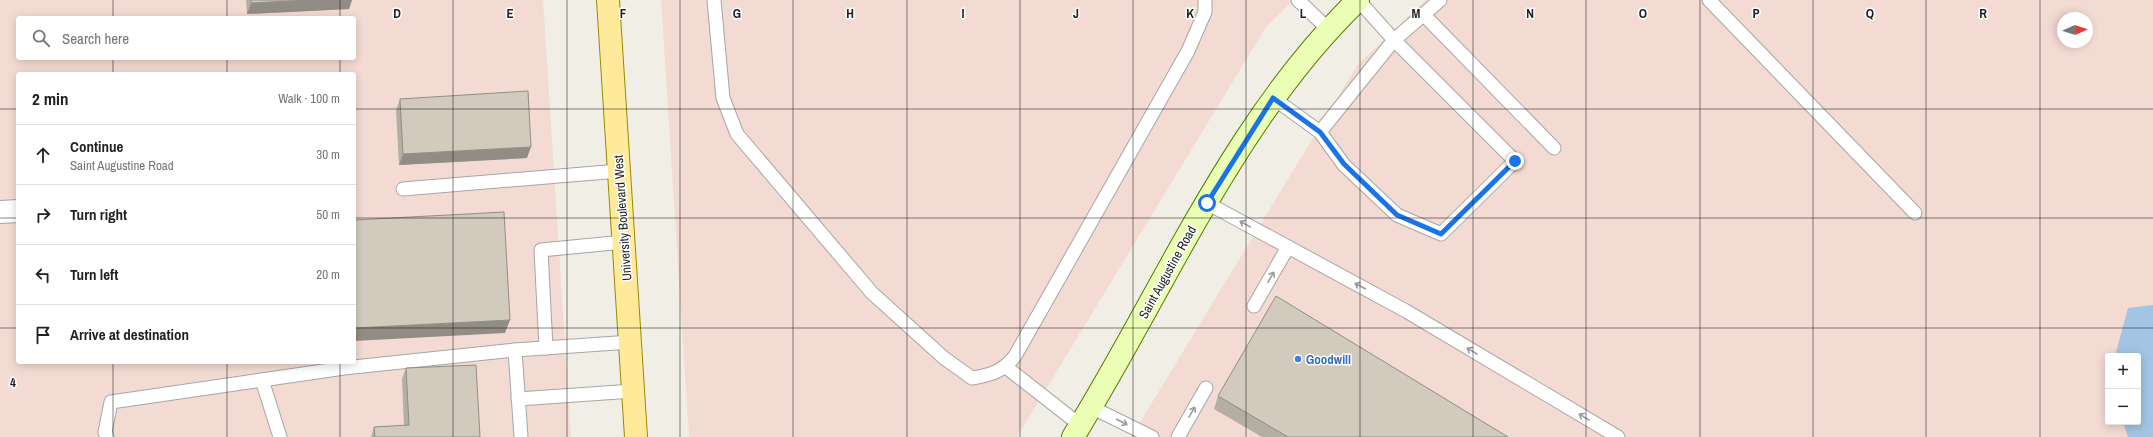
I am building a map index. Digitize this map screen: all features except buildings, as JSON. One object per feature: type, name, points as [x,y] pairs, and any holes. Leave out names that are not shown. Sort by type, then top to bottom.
[{"type":"main road","name":"University Boulevard West","points":[[608,0],[636,437]]},
{"type":"main road","name":"Saint Augustine Road","points":[[1082,423],[1207,203],[1273,98],[1328,29],[1358,0]]},
{"type":"street","points":[[0,212],[16,211]]},
{"type":"lane","points":[[714,0],[723,98],[737,134],[872,293],[944,358],[972,378],[991,375],[1006,367],[1015,356],[1188,51],[1205,12],[1205,0]]},
{"type":"lane","points":[[1298,0],[1328,29]]},
{"type":"lane","points":[[1273,98],[1320,132],[1344,164],[1397,215],[1441,234],[1515,161],[1394,40],[1358,0]]},
{"type":"lane","points":[[1320,132],[1394,40],[1440,0]]},
{"type":"lane","points":[[1710,0],[1915,213]]},
{"type":"lane","points":[[1423,14],[1554,148]]},
{"type":"lane","points":[[403,189],[619,171]]},
{"type":"lane","points":[[1207,203],[1406,311],[1618,437]]},
{"type":"lane","points":[[546,348],[541,250],[624,242]]},
{"type":"lane","points":[[1254,306],[1288,247]]},
{"type":"lane","points":[[107,437],[105,432],[111,402],[344,368],[515,350],[631,342]]},
{"type":"lane","points":[[515,350],[521,437]]},
{"type":"lane","points":[[1006,367],[1082,423],[1152,437]]},
{"type":"lane","points":[[262,380],[280,437]]},
{"type":"lane","points":[[1178,437],[1206,388]]},
{"type":"lane","points":[[518,399],[633,391]]},
{"type":"shaded area","points":[[0,0],[543,0],[571,437],[0,437]]},
{"type":"shaded area","points":[[661,0],[1294,0],[1266,27],[1017,437],[689,437]]},
{"type":"shaded area","points":[[1426,0],[2153,0],[2153,437],[1131,437],[1358,64]]},
{"type":"water","points":[[2153,305],[2153,437],[2128,437],[2124,425],[2141,425],[2141,353],[2116,353],[2128,308]]},
{"type":"place","name":"Goodwill","points":[[1298,359]]},
{"type":"route","points":[[1207,203],[1273,98],[1320,132],[1344,164],[1397,215],[1441,234],[1515,161]]}]
